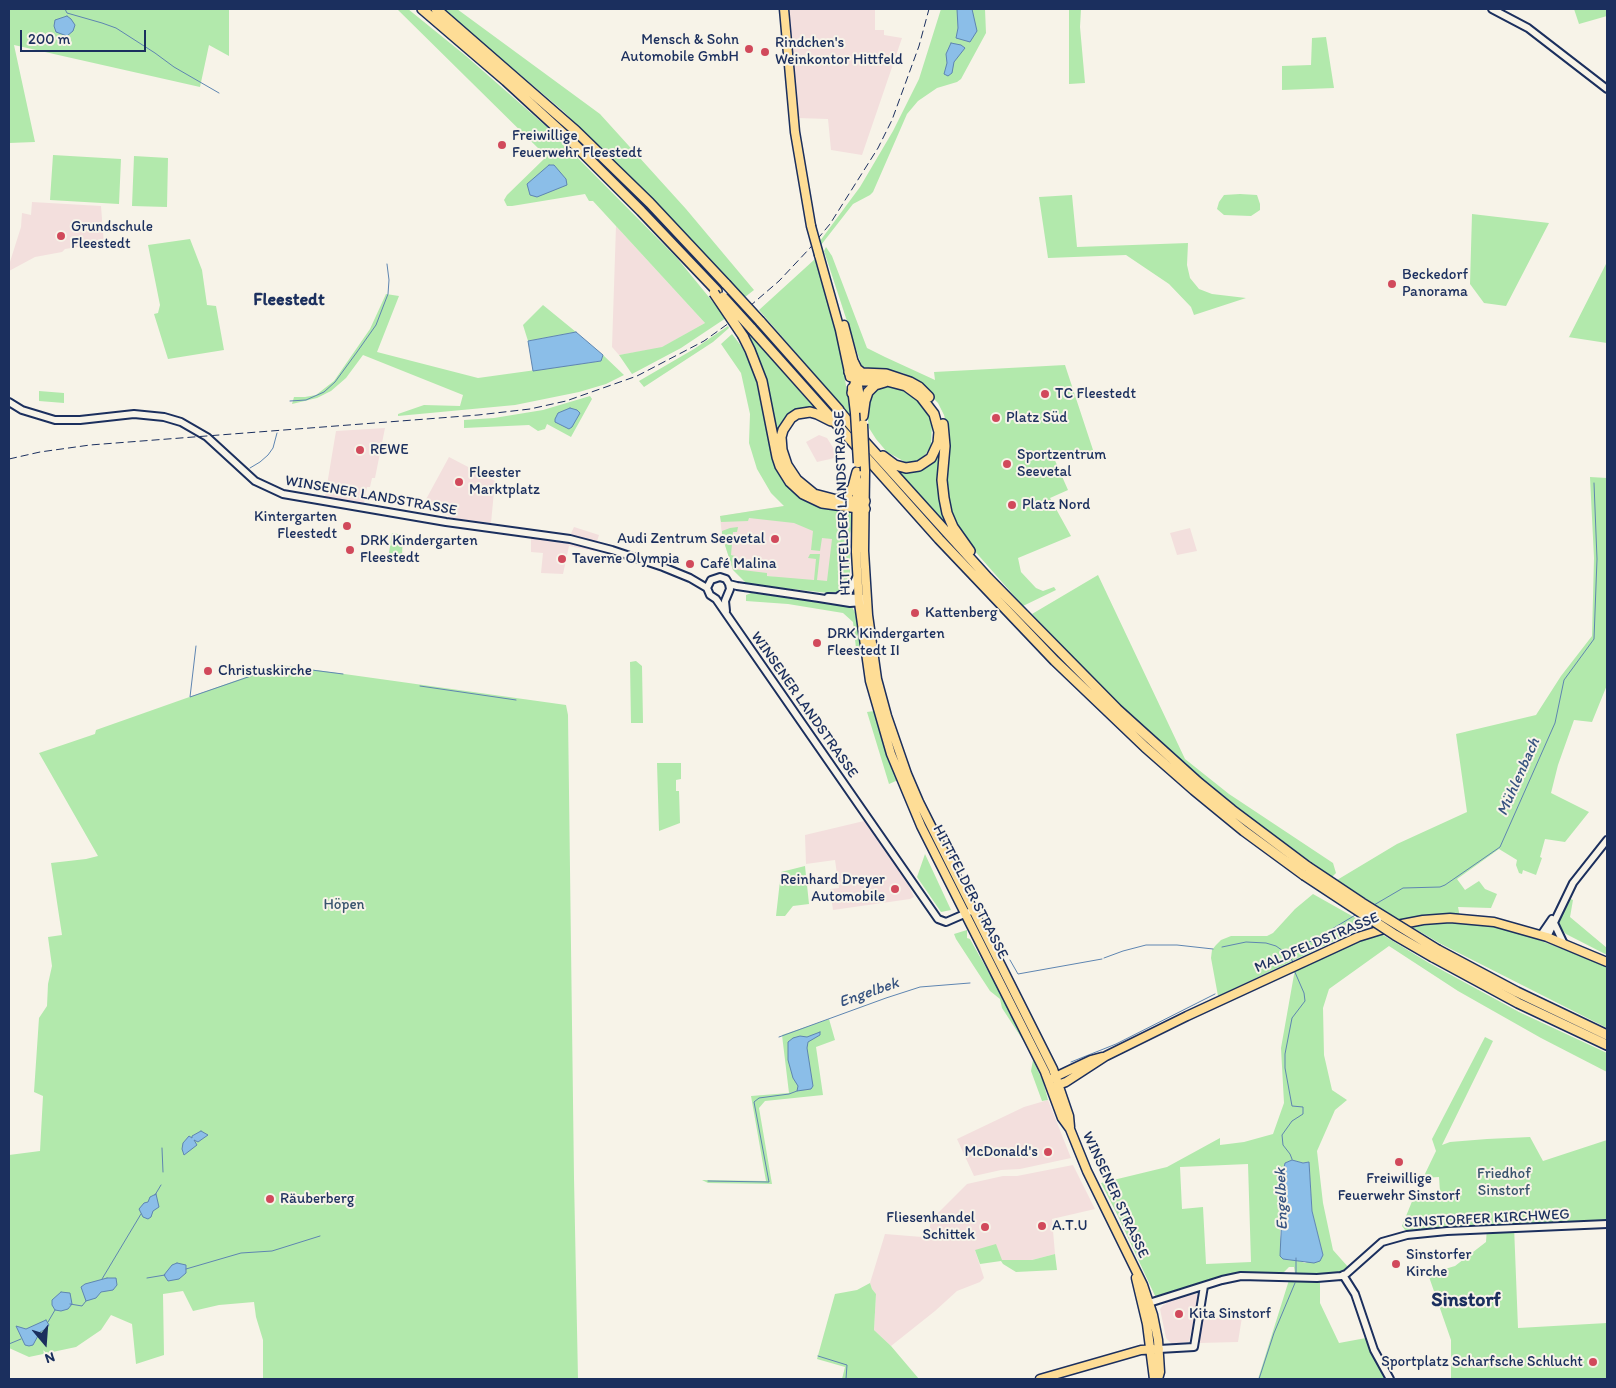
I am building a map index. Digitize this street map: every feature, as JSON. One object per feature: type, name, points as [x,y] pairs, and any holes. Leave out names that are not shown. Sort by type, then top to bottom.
[{"type":"highway","points":[[422,9],[499,75],[569,139],[751,328],[982,585],[1105,709],[1145,747],[1220,812],[1395,935],[1607,1035]]},
{"type":"highway","points":[[436,9],[576,130],[650,204],[760,321],[866,444],[988,578],[1086,678],[1152,741],[1306,871]]},
{"type":"highway","points":[[716,292],[743,336],[762,381],[775,449],[785,475],[796,488],[812,499],[828,505],[861,504]]},
{"type":"highway","points":[[836,407],[890,462],[906,468],[913,468],[924,464],[931,458],[938,443],[939,432],[934,414],[925,401],[914,391],[898,383],[887,381],[858,381],[852,376],[852,367]]},
{"type":"highway","points":[[852,367],[866,374],[886,374],[910,382],[927,394],[938,410],[943,421],[945,434],[942,480],[947,513],[953,527],[988,578]]},
{"type":"highway","points":[[852,393],[858,381],[866,374]]},
{"type":"highway","points":[[860,418],[868,392],[876,385],[887,381]]},
{"type":"highway","points":[[836,423],[810,412],[796,414],[786,423],[782,430],[781,444],[787,465],[797,480],[814,494],[861,504]]},
{"type":"highway","points":[[837,500],[848,494],[860,469]]},
{"type":"highway","points":[[1435,953],[1518,1003],[1607,1045]]},
{"type":"main road","name":"HITTFELDER LANDSTRASSE","points":[[784,9],[795,132],[811,226],[823,270],[841,318],[852,367],[852,393],[860,418],[860,469]]},
{"type":"main road","name":"HITTFELDER LANDSTRASSE","points":[[858,381],[864,551],[861,600]]},
{"type":"main road","name":"HITTFELDER LANDSTRASSE","points":[[861,504],[857,576],[868,668],[880,706]]},
{"type":"main road","name":"HITTFELDER STRASSE","points":[[880,706],[887,716],[911,784],[969,912],[1055,1085]]},
{"type":"main road","name":"HITTFELDER STRASSE","points":[[880,706],[902,780],[921,826],[969,912],[1056,1077]]},
{"type":"main road","name":"MALDFELDSTRASSE","points":[[1106,1056],[1091,1060],[1052,1079],[1055,1085],[1106,1056],[1295,966],[1373,931],[1397,924],[1450,918],[1480,920],[1511,926],[1544,936],[1607,962]]},
{"type":"main road","name":"WINSENER STRASSE","points":[[1055,1085],[1062,1118],[1070,1130],[1086,1170],[1143,1285],[1155,1327],[1154,1379]]},
{"type":"main road","name":"WINSENER STRASSE","points":[[1135,1271],[1160,1372],[1158,1379]]},
{"type":"main road","points":[[1040,1379],[1141,1350],[1155,1349]]},
{"type":"street","points":[[1492,9],[1528,28],[1607,88]]},
{"type":"street","name":"WINSENER LANDSTRASSE","points":[[9,402],[22,410],[54,420],[80,420],[134,414],[164,417],[181,422],[207,436],[255,481],[283,494],[446,522],[570,539],[612,550],[690,578],[708,588],[710,595],[716,599],[938,918],[946,922],[969,912]]},
{"type":"street","points":[[839,596],[850,590],[857,576]]},
{"type":"street","name":"WINSENER LANDSTRASSE","points":[[690,578],[711,580],[720,577],[726,579],[729,584],[754,590],[850,604],[861,600]]},
{"type":"street","points":[[708,588],[711,580]]},
{"type":"street","points":[[727,615],[729,584]]},
{"type":"street","name":"WINSENER LANDSTRASSE","points":[[716,599],[754,590]]},
{"type":"street","name":"WINSENER LANDSTRASSE","points":[[819,598],[839,596],[861,600]]},
{"type":"street","points":[[1544,936],[1573,884],[1607,840]]},
{"type":"street","points":[[1544,936],[1554,923],[1558,913]]},
{"type":"street","points":[[1554,923],[1564,944]]},
{"type":"street","name":"SINSTORFER KIRCHWEG","points":[[1343,1276],[1378,1245],[1401,1236],[1439,1232],[1607,1224]]},
{"type":"street","points":[[1149,1303],[1242,1276],[1317,1278],[1343,1276],[1355,1294],[1374,1350],[1390,1379]]},
{"type":"street","points":[[1155,1349],[1194,1347],[1204,1286]]},
{"type":"shaded area","points":[[788,9],[875,9],[875,30],[884,30],[884,35],[902,38],[862,155],[831,150],[828,119],[797,118]]},
{"type":"shaded area","name":"Grundschule Fleestedt","points":[[32,202],[101,206],[104,245],[65,249],[62,252],[35,257],[9,271],[9,265],[21,227],[22,213],[31,215]]},
{"type":"shaded area","points":[[616,226],[705,323],[661,348],[619,355],[612,347]]},
{"type":"shaded area","points":[[385,428],[375,478],[372,478],[370,487],[367,487],[364,503],[325,497],[336,431]]},
{"type":"shaded area","points":[[819,435],[827,438],[839,457],[817,462],[806,442]]},
{"type":"shaded area","points":[[449,457],[495,481],[491,523],[453,518],[424,503]]},
{"type":"shaded area","points":[[784,506],[835,532],[834,587],[733,570],[722,536],[720,516]]},
{"type":"shaded area","points":[[574,527],[599,535],[594,551],[569,546],[563,574],[541,573],[543,553],[531,552],[531,537],[567,542]]},
{"type":"shaded area","points":[[1190,528],[1197,551],[1177,555],[1170,533]]},
{"type":"shaded area","points":[[864,821],[908,884],[914,897],[833,910],[830,889],[839,888],[835,860],[806,864],[805,835]]},
{"type":"shaded area","points":[[1048,1100],[1071,1158],[1020,1169],[1001,1170],[974,1176],[957,1139],[1024,1107]]},
{"type":"shaded area","points":[[1073,1165],[1095,1209],[1052,1219],[1055,1254],[1032,1260],[1001,1260],[975,1250],[984,1278],[980,1282],[957,1291],[891,1346],[874,1330],[876,1294],[870,1283],[885,1234],[922,1237],[929,1232],[931,1220],[967,1184],[1003,1176],[1017,1176]]},
{"type":"shaded area","name":"Kita Sinstorf","points":[[1196,1294],[1199,1296],[1189,1342],[1172,1344],[1166,1338],[1160,1309],[1166,1304],[1165,1301]]},
{"type":"shaded area","points":[[1242,1317],[1238,1342],[1199,1343],[1203,1318]]},
{"type":"green space","points":[[9,9],[229,9],[229,56],[209,45],[200,87],[14,45],[35,142],[9,143]]},
{"type":"green space","points":[[397,9],[408,9],[466,56],[548,128],[677,258],[726,318],[681,348],[632,374],[619,355],[662,347],[705,323],[593,201],[589,201],[585,194],[507,206],[504,200],[507,195],[545,158],[542,152]]},
{"type":"green space","points":[[443,9],[457,9],[600,114],[686,209],[754,290],[745,297],[563,111]]},
{"type":"green space","points":[[941,9],[985,9],[986,33],[961,79],[937,88],[918,101],[907,114],[873,192],[853,204],[821,245],[820,241],[860,187],[893,131],[919,79]]},
{"type":"green space","points":[[1069,9],[1081,9],[1080,27],[1085,83],[1069,84]]},
{"type":"green space","points":[[1574,9],[1607,9],[1607,16],[1579,24]]},
{"type":"green space","points":[[1326,37],[1334,88],[1282,90],[1282,66],[1311,65],[1312,38]]},
{"type":"green space","points":[[53,155],[121,159],[119,204],[50,200]]},
{"type":"green space","points":[[134,156],[168,158],[167,207],[132,206]]},
{"type":"green space","points":[[1072,195],[1077,247],[1188,243],[1187,265],[1190,278],[1199,289],[1212,294],[1246,298],[1194,315],[1191,307],[1169,284],[1126,255],[1048,258],[1039,197]]},
{"type":"green space","points":[[1224,195],[1257,195],[1260,210],[1251,216],[1224,215],[1217,209]]},
{"type":"green space","points":[[1472,214],[1549,223],[1506,306],[1484,303],[1470,284]]},
{"type":"green space","points":[[190,239],[202,270],[207,305],[216,306],[224,350],[168,359],[154,314],[158,313],[160,305],[148,245]]},
{"type":"green space","name":"Sportzentrum Seevetal","points":[[826,247],[832,256],[867,348],[885,357],[935,380],[934,372],[1065,365],[1094,453],[1053,456],[1068,490],[1050,498],[1071,536],[1018,558],[1021,572],[1036,588],[1043,591],[1054,587],[1056,590],[1023,606],[965,540],[953,518],[946,492],[948,430],[944,415],[938,403],[916,381],[903,373],[862,367],[824,251]]},
{"type":"green space","points":[[815,259],[838,338],[850,409],[849,414],[759,310]]},
{"type":"green space","points":[[1607,262],[1607,343],[1568,337],[1569,337]]},
{"type":"green space","points":[[386,294],[399,296],[377,352],[478,378],[601,361],[603,355],[624,375],[606,384],[579,392],[515,405],[398,416],[398,414],[424,405],[460,406],[463,395],[363,355],[346,378],[331,391],[317,398],[292,404],[294,397],[316,395],[334,381],[370,329]]},
{"type":"green space","points":[[543,305],[576,332],[528,341],[523,325]]},
{"type":"green space","points":[[728,326],[729,328],[713,342],[644,387],[639,381],[694,349]]},
{"type":"green space","points":[[746,330],[817,411],[800,410],[776,443],[744,332]]},
{"type":"green space","points":[[732,334],[742,347],[755,375],[772,457],[784,480],[802,499],[817,506],[847,510],[853,519],[850,534],[850,574],[844,589],[828,593],[747,584],[733,570],[722,536],[722,531],[730,528],[738,527],[737,532],[733,532],[731,555],[735,556],[734,569],[767,573],[767,576],[814,580],[816,559],[808,558],[810,554],[820,554],[817,580],[827,581],[832,539],[822,538],[820,551],[811,550],[813,531],[794,523],[749,518],[748,521],[721,522],[720,516],[784,506],[771,493],[757,469],[749,443],[750,414],[741,373],[721,344]]},
{"type":"green space","points":[[889,384],[900,387],[913,396],[924,406],[932,423],[931,446],[925,455],[915,462],[907,463],[887,452],[869,428],[867,413],[871,392],[879,386]]},
{"type":"green space","points":[[39,391],[64,393],[64,403],[39,401]]},
{"type":"green space","points":[[590,396],[592,399],[571,437],[547,424],[545,429],[538,431],[529,425],[464,428],[464,420],[494,418],[543,410]]},
{"type":"green space","points":[[941,449],[939,496],[942,508],[956,537],[892,466],[906,471],[923,469],[936,458]]},
{"type":"green space","points":[[1590,477],[1607,478],[1607,685],[1592,722],[1574,720],[1558,765],[1551,793],[1589,812],[1565,842],[1545,839],[1540,857],[1542,858],[1536,875],[1523,870],[1522,874],[1519,873],[1516,865],[1517,860],[1499,849],[1457,879],[1465,890],[1479,881],[1485,889],[1497,894],[1491,908],[1458,907],[1461,922],[1478,923],[1523,934],[1607,966],[1607,1028],[1441,944],[1337,880],[1397,844],[1467,812],[1456,734],[1536,715],[1561,676],[1592,636],[1594,558]]},
{"type":"green space","points":[[392,533],[403,535],[402,555],[389,553]]},
{"type":"green space","points":[[1098,575],[1185,759],[1229,794],[1333,863],[1336,873],[1332,877],[1253,820],[1184,763],[1110,696],[1032,614]]},
{"type":"green space","points":[[751,593],[852,607],[857,616],[860,647],[856,648],[853,622],[843,613],[788,604],[746,601],[746,595]]},
{"type":"green space","points":[[636,661],[642,666],[643,723],[631,723],[630,662]]},
{"type":"green space","name":"Höpen","points":[[280,665],[566,705],[568,715],[578,1379],[263,1379],[263,1340],[256,1317],[254,1302],[219,1305],[193,1311],[183,1291],[163,1294],[164,1355],[136,1364],[132,1324],[111,1315],[101,1330],[76,1347],[29,1357],[9,1348],[9,1155],[40,1151],[43,1096],[34,1092],[39,1018],[47,1006],[48,984],[52,966],[48,937],[62,935],[51,863],[98,856],[39,753],[95,734],[96,730]]},
{"type":"green space","points":[[874,711],[898,780],[889,784],[867,712]]},
{"type":"green space","points":[[657,763],[681,763],[681,779],[676,780],[676,791],[679,791],[680,823],[659,831]]},
{"type":"green space","points":[[925,854],[951,910],[941,912],[917,877]]},
{"type":"green space","points":[[805,866],[809,904],[793,906],[785,916],[776,916],[781,872]]},
{"type":"green space","points":[[1313,894],[1368,925],[1218,996],[1211,958],[1212,950],[1216,945],[1221,940],[1231,936],[1267,936],[1273,933],[1295,909]]},
{"type":"green space","points":[[1568,898],[1573,900],[1570,917],[1607,948],[1607,955],[1566,934],[1560,928],[1558,920]]},
{"type":"green space","points":[[967,930],[967,938],[970,939],[993,980],[996,981],[1034,1057],[1002,1008],[1000,999],[990,991],[956,939],[954,934]]},
{"type":"green space","points":[[1378,932],[1429,963],[1519,1012],[1607,1053],[1607,1072],[1541,1038],[1458,991],[1389,946],[1329,989],[1323,1008],[1324,1055],[1332,1090],[1347,1100],[1335,1110],[1317,1151],[1323,1203],[1333,1250],[1349,1268],[1342,1274],[1325,1277],[1295,1273],[1294,1267],[1289,1267],[1282,1274],[1225,1276],[1156,1298],[1101,1183],[1167,1167],[1220,1138],[1220,1145],[1244,1142],[1273,1134],[1284,1103],[1281,1048],[1295,969]],"holes":[[[1292,1160],[1303,1163],[1309,1162],[1312,1211],[1323,1255],[1305,1263],[1283,1259],[1280,1235],[1282,1212],[1279,1200],[1285,1163]],[[1248,1164],[1251,1262],[1206,1264],[1203,1207],[1182,1209],[1180,1167]]]},
{"type":"green space","points":[[829,1019],[835,1040],[816,1047],[823,1095],[765,1101],[759,1108],[772,1184],[708,1183],[702,1180],[766,1181],[751,1096],[789,1093],[782,1035]]},
{"type":"green space","name":"Friedhof Sinstorf","points":[[1485,1037],[1493,1041],[1442,1145],[1450,1142],[1530,1137],[1543,1161],[1607,1140],[1607,1221],[1514,1226],[1518,1328],[1607,1323],[1607,1379],[1451,1379],[1451,1340],[1428,1274],[1455,1266],[1486,1242],[1487,1227],[1405,1230],[1402,1226],[1413,1199],[1437,1197],[1440,1192],[1439,1177],[1423,1178],[1436,1151],[1432,1139]]},
{"type":"green space","points":[[1033,1060],[1043,1081],[1048,1100],[1042,1101],[1031,1071]]},
{"type":"green space","points":[[996,1244],[1002,1260],[1032,1260],[1055,1254],[1057,1270],[1016,1272],[1001,1261],[980,1264],[975,1250]]},
{"type":"green space","points":[[1289,1280],[1320,1282],[1320,1303],[1339,1343],[1366,1338],[1377,1364],[1387,1379],[1258,1379]]},
{"type":"green space","points":[[870,1283],[876,1294],[874,1330],[891,1346],[919,1379],[842,1379],[845,1367],[817,1359],[835,1294],[857,1290]]},
{"type":"water","points":[[957,9],[972,9],[977,31],[970,42],[956,38],[958,28]]},
{"type":"water","points":[[67,16],[75,25],[73,31],[67,36],[56,32],[54,26],[55,20]]},
{"type":"water","points":[[951,43],[965,48],[954,62],[952,73],[948,76],[944,74],[947,63],[946,54]]},
{"type":"water","points":[[549,165],[554,165],[566,179],[567,185],[537,197],[530,195],[527,184]]},
{"type":"water","points":[[576,332],[603,355],[601,361],[533,371],[528,341]]},
{"type":"water","points":[[570,408],[580,413],[569,429],[555,422],[555,419],[558,413]]},
{"type":"water","points":[[820,1032],[820,1035],[808,1042],[807,1048],[813,1086],[811,1089],[797,1091],[798,1086],[793,1078],[788,1060],[788,1042],[793,1038],[807,1037]]},
{"type":"water","points":[[201,1131],[208,1135],[198,1142],[194,1140],[197,1145],[184,1155],[183,1143],[189,1136],[192,1138],[192,1136]]},
{"type":"water","points":[[1292,1160],[1303,1163],[1309,1162],[1312,1211],[1323,1255],[1320,1261],[1314,1263],[1283,1259],[1280,1256],[1282,1212],[1278,1195],[1285,1163]]},
{"type":"water","points":[[156,1194],[159,1207],[153,1211],[148,1219],[143,1217],[139,1209],[144,1203],[148,1202],[150,1197]]},
{"type":"water","points":[[177,1263],[186,1265],[186,1273],[179,1279],[168,1281],[164,1275],[172,1265]]},
{"type":"water","points":[[107,1278],[116,1278],[117,1285],[113,1290],[101,1292],[96,1298],[86,1301],[81,1287],[85,1284]]},
{"type":"water","points":[[61,1292],[70,1293],[72,1304],[68,1309],[61,1311],[55,1310],[52,1300]]},
{"type":"water","points":[[46,1320],[49,1325],[40,1332],[33,1345],[25,1345],[16,1326],[26,1329]]},
{"type":"waterway","points":[[65,9],[67,13],[116,28],[174,67],[219,93]]},
{"type":"waterway","points":[[290,401],[306,400],[324,392],[335,382],[357,352],[376,325],[388,294],[387,264]]},
{"type":"waterway","points":[[250,468],[268,455],[273,448],[277,433]]},
{"type":"waterway","name":"Mühlenbach","points":[[1374,905],[1403,888],[1440,887],[1445,885],[1500,847],[1555,723],[1564,680],[1594,639],[1597,559],[1594,483]]},
{"type":"waterway","points":[[196,646],[190,697],[280,666],[343,674]]},
{"type":"waterway","points":[[420,686],[516,700]]},
{"type":"waterway","name":"Mühlenbach","points":[[1286,953],[1296,946],[1312,941],[1357,914]]},
{"type":"waterway","name":"Engelbek","points":[[1222,947],[1246,942],[1266,943],[1276,946],[1286,953],[1293,964]]},
{"type":"waterway","name":"Engelbek","points":[[1104,958],[1146,945],[1177,945],[1213,949]]},
{"type":"waterway","name":"Engelbek","points":[[1010,960],[1018,974],[1102,959]]},
{"type":"waterway","name":"Engelbek","points":[[1292,1159],[1283,1145],[1282,1135],[1292,1121],[1303,1114],[1303,1107],[1292,1106],[1285,1068],[1285,1054],[1292,1018],[1305,1001],[1304,993],[1294,970]]},
{"type":"waterway","name":"Engelbek","points":[[779,1037],[920,987],[970,983]]},
{"type":"waterway","points":[[1071,1062],[1116,1044],[1215,994]]},
{"type":"waterway","name":"Engelbek","points":[[708,1181],[769,1182],[754,1102],[759,1098],[789,1094],[797,1091]]},
{"type":"waterway","points":[[162,1148],[163,1172]]},
{"type":"waterway","points":[[155,1195],[161,1185]]},
{"type":"waterway","points":[[102,1279],[141,1214]]},
{"type":"waterway","points":[[186,1269],[241,1253],[272,1251],[320,1236]]},
{"type":"waterway","name":"Engelbek","points":[[1296,1258],[1296,1273]]},
{"type":"waterway","points":[[147,1278],[165,1275]]},
{"type":"waterway","name":"Engelbek","points":[[1259,1379],[1274,1333],[1295,1283]]},
{"type":"waterway","points":[[70,1304],[82,1306],[86,1301]]},
{"type":"waterway","points":[[48,1322],[55,1310]]},
{"type":"waterway","points":[[9,1344],[21,1339]]},
{"type":"waterway","points":[[818,1356],[847,1365],[846,1379]]},
{"type":"railway","points":[[9,459],[40,452],[90,445],[478,415],[530,409],[566,401],[637,376],[704,341],[736,318],[779,281],[830,224],[878,148],[892,120],[919,46],[929,9]]},
{"type":"place","name":"Mensch & Sohn Automobile GmbH","points":[[749,49]]},
{"type":"place","name":"Rindchen's Weinkontor Hittfeld","points":[[765,52]]},
{"type":"place","name":"Freiwillige Feuerwehr Fleestedt","points":[[502,145]]},
{"type":"place","name":"Grundschule Fleestedt","points":[[61,236]]},
{"type":"place","name":"Beckedorf Panorama","points":[[1392,284]]},
{"type":"place","name":"TC Fleestedt","points":[[1045,394]]},
{"type":"place","name":"Platz Süd","points":[[996,418]]},
{"type":"place","name":"REWE","points":[[360,450]]},
{"type":"place","name":"Sportzentrum Seevetal","points":[[1007,464]]},
{"type":"place","name":"Fleester Marktplatz","points":[[459,482]]},
{"type":"place","name":"Platz Nord","points":[[1012,505]]},
{"type":"place","name":"Kintergarten Fleestedt","points":[[347,526]]},
{"type":"place","name":"Audi Zentrum Seevetal","points":[[775,539]]},
{"type":"place","name":"DRK Kindergarten Fleestedt","points":[[350,550]]},
{"type":"place","name":"Taverne Olympia","points":[[562,559]]},
{"type":"place","name":"Café Malina","points":[[690,564]]},
{"type":"place","name":"Kattenberg","points":[[915,613]]},
{"type":"place","name":"DRK Kindergarten Fleestedt II","points":[[817,643]]},
{"type":"place","name":"Christuskirche","points":[[208,671]]},
{"type":"place","name":"Reinhard Dreyer Automobile","points":[[895,889]]},
{"type":"place","name":"McDonald's","points":[[1048,1152]]},
{"type":"place","name":"Freiwillige Feuerwehr Sinstorf","points":[[1399,1162]]},
{"type":"place","name":"Räuberberg","points":[[270,1199]]},
{"type":"place","name":"A.T.U","points":[[1042,1226]]},
{"type":"place","name":"Fliesenhandel Schittek","points":[[985,1227]]},
{"type":"place","name":"Sinstorfer Kirche","points":[[1396,1264]]},
{"type":"place","name":"Kita Sinstorf","points":[[1179,1314]]},
{"type":"place","name":"Sportplatz Scharfsche Schlucht","points":[[1593,1362]]},
{"type":"district","name":"Fleestedt","points":[[289,300]]},
{"type":"district","name":"Sinstorf","points":[[1466,1301]]}]
